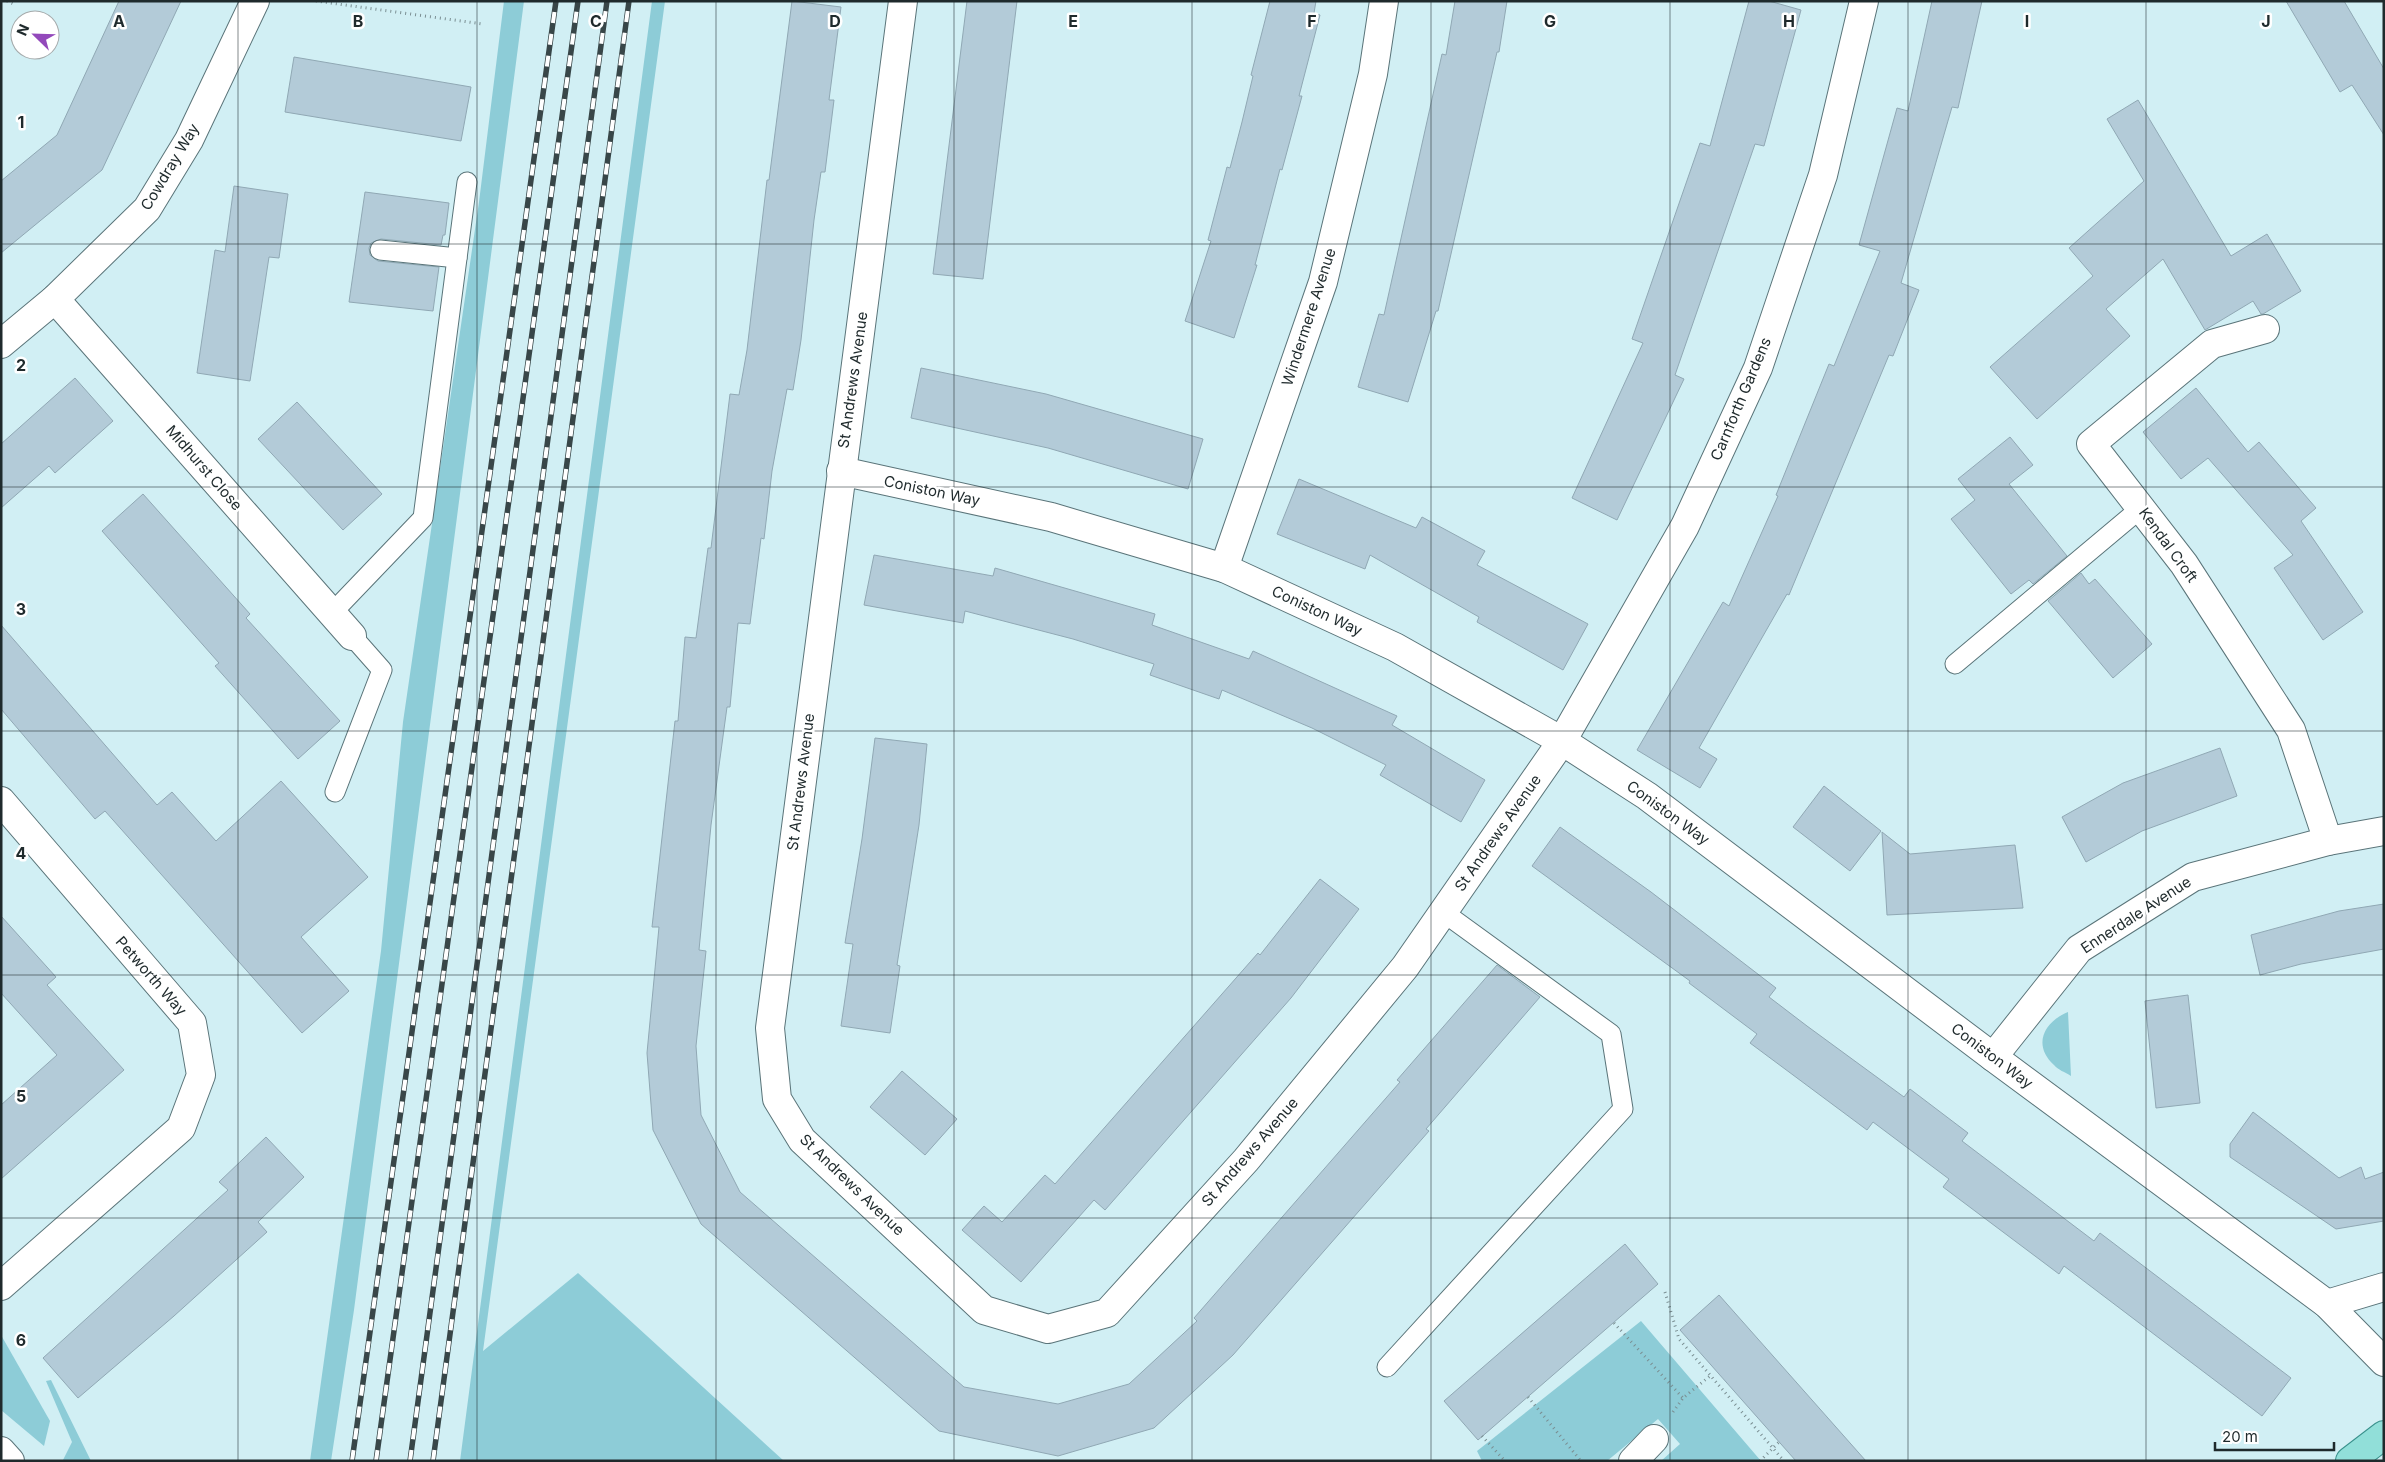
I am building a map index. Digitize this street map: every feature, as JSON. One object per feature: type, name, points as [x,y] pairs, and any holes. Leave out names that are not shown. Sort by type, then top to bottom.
[{"type":"main road","points":[[2350,1461],[2384,1435]]},
{"type":"street","name":"Cowdray Way","points":[[1,344],[55,299],[147,209],[189,140],[254,1]]},
{"type":"street","name":"St Andrews Avenue","points":[[903,1],[770,1028],[777,1099],[802,1140],[984,1310],[1048,1329],[1107,1313],[1246,1160],[1405,967],[1562,741]]},
{"type":"street","name":"Windermere Avenue","points":[[1224,568],[1323,282],[1373,74],[1384,1]]},
{"type":"street","name":"Carnforth Gardens","points":[[1562,741],[1685,526],[1758,368],[1823,174],[1864,1]]},
{"type":"street","name":"Midhurst Close","points":[[55,299],[352,636]]},
{"type":"street","name":"Kendal Croft","points":[[2264,329],[2212,344],[2090,444],[2184,564],[2291,730],[2328,841]]},
{"type":"street","name":"Coniston Way","points":[[841,471],[1052,517],[1224,568],[1395,647],[1562,741],[1647,796],[1993,1057],[2327,1304],[2384,1362]]},
{"type":"street","name":"Petworth Way","points":[[1,801],[192,1023],[201,1075],[181,1128],[1,1286]]},
{"type":"street","name":"Ennerdale Avenue","points":[[1993,1057],[2080,949],[2192,877],[2328,841],[2384,831]]},
{"type":"street","points":[[2327,1304],[2384,1287]]},
{"type":"street","points":[[1633,1461],[1654,1439]]},
{"type":"street","points":[[1,1451],[10,1461]]},
{"type":"lane","points":[[332,613],[423,518],[468,182]]},
{"type":"lane","points":[[380,250],[457,258]]},
{"type":"lane","points":[[1955,664],[2141,508]]},
{"type":"lane","points":[[335,792],[382,670],[352,636]]},
{"type":"lane","points":[[1388,1367],[1623,1108],[1611,1034],[1444,912]]},
{"type":"path","points":[[7,1],[16,5]]},
{"type":"path","points":[[316,1],[483,24]]},
{"type":"path","points":[[1665,1292],[1678,1339],[1784,1461]]},
{"type":"path","points":[[1614,1323],[1683,1398]]},
{"type":"path","points":[[1654,1439],[1683,1398],[1710,1376]]},
{"type":"path","points":[[1528,1397],[1580,1461]]},
{"type":"path","points":[[1482,1436],[1505,1461]]},
{"type":"path","points":[[1760,1461],[1779,1442]]},
{"type":"shaded area","points":[[504,1],[524,1],[354,1310],[331,1461],[310,1461],[381,951],[403,722],[479,202]]},
{"type":"shaded area","points":[[652,1],[665,1],[483,1351],[578,1273],[784,1461],[460,1461]]},
{"type":"shaded area","points":[[2068,1012],[2071,1076],[2058,1068],[2047,1057],[2042,1042],[2047,1028],[2060,1016]]},
{"type":"shaded area","points":[[1641,1321],[1761,1461],[1661,1461],[1680,1444],[1658,1419],[1607,1461],[1482,1461],[1477,1451]]},
{"type":"shaded area","points":[[1,1335],[50,1421],[44,1446],[1,1410]]},
{"type":"shaded area","points":[[51,1380],[91,1461],[63,1460],[72,1442],[46,1381]]},
{"type":"building","points":[[119,1],[181,1],[102,170],[1,253],[1,181],[57,135]]},
{"type":"building","points":[[792,1],[841,7],[829,100],[834,100],[825,172],[821,172],[814,220],[801,340],[793,390],[787,389],[772,471],[764,539],[761,538],[750,624],[738,623],[730,707],[727,707],[711,825],[699,950],[706,951],[696,1046],[701,1115],[740,1192],[964,1387],[1058,1404],[1129,1384],[1197,1321],[1194,1318],[1400,1082],[1397,1080],[1497,965],[1540,997],[1426,1129],[1429,1131],[1233,1355],[1154,1428],[1058,1456],[939,1431],[701,1224],[653,1130],[647,1053],[659,927],[652,927],[675,721],[678,721],[685,637],[696,638],[708,548],[711,548],[730,394],[739,395],[747,350],[767,180],[769,180]]},
{"type":"building","points":[[967,1],[1017,1],[983,279],[933,274]]},
{"type":"building","points":[[1270,1],[1316,1],[1314,13],[1320,15],[1299,96],[1302,96],[1282,170],[1280,169],[1255,265],[1257,265],[1234,338],[1185,321],[1211,241],[1208,240],[1227,167],[1230,168],[1242,122],[1253,76],[1251,75]]},
{"type":"building","points":[[1455,1],[1507,1],[1499,52],[1497,52],[1438,311],[1436,311],[1408,402],[1358,387],[1379,314],[1384,315],[1442,54],[1446,55]]},
{"type":"building","points":[[1749,1],[1769,1],[1801,10],[1764,146],[1755,144],[1675,375],[1684,379],[1617,520],[1572,498],[1643,343],[1632,339],[1700,143],[1710,146]]},
{"type":"building","points":[[1932,1],[1982,1],[1958,108],[1952,107],[1901,283],[1919,290],[1893,356],[1889,355],[1789,595],[1787,594],[1699,748],[1717,759],[1700,788],[1637,750],[1723,602],[1729,606],[1778,496],[1776,495],[1829,364],[1834,366],[1880,251],[1859,245],[1897,108],[1908,111]]},
{"type":"building","points":[[2286,1],[2344,1],[2384,69],[2384,135],[2352,85],[2340,92]]},
{"type":"building","points":[[294,57],[471,87],[461,141],[285,112]]},
{"type":"building","points":[[2138,100],[2231,256],[2267,234],[2301,291],[2263,314],[2261,314],[2253,301],[2205,330],[2163,259],[2106,309],[2130,336],[2037,419],[1990,367],[2093,276],[2069,248],[2144,181],[2107,119]]},
{"type":"building","points":[[234,186],[288,194],[279,258],[269,257],[250,381],[197,373],[215,250],[225,252]]},
{"type":"building","points":[[365,192],[449,203],[445,235],[443,235],[441,245],[381,239],[371,243],[369,248],[370,255],[378,261],[439,267],[433,311],[349,302]]},
{"type":"building","points":[[921,368],[1046,394],[1203,439],[1188,489],[1048,448],[911,418]]},
{"type":"building","points":[[75,378],[113,421],[55,473],[49,466],[1,508],[1,444]]},
{"type":"building","points":[[2196,388],[2248,452],[2259,442],[2316,508],[2301,521],[2363,612],[2323,640],[2274,568],[2293,555],[2208,458],[2181,479],[2143,432]]},
{"type":"building","points":[[297,402],[382,494],[343,530],[258,439]]},
{"type":"building","points":[[2010,437],[2033,465],[2009,484],[2067,556],[2033,584],[2029,580],[2011,594],[1951,519],[1975,500],[1958,479]]},
{"type":"building","points":[[1299,479],[1416,528],[1422,517],[1485,551],[1477,565],[1588,624],[1563,670],[1477,622],[1479,617],[1370,555],[1365,569],[1277,534]]},
{"type":"building","points":[[143,494],[250,614],[246,618],[340,721],[298,759],[215,666],[219,663],[102,531]]},
{"type":"building","points":[[874,555],[993,576],[995,568],[1155,614],[1152,625],[1249,659],[1253,651],[1397,716],[1392,725],[1485,780],[1461,822],[1380,775],[1386,765],[1312,728],[1222,690],[1219,699],[1150,675],[1154,664],[1073,639],[965,611],[963,623],[864,605]]},
{"type":"building","points":[[2081,573],[2089,584],[2095,579],[2152,644],[2113,678],[2048,601]]},
{"type":"building","points":[[1,625],[157,805],[172,792],[216,841],[281,781],[368,877],[301,937],[349,991],[302,1033],[105,811],[95,819],[1,709]]},
{"type":"building","points":[[875,738],[927,744],[919,825],[897,965],[900,966],[890,1033],[841,1026],[853,944],[845,943],[862,839]]},
{"type":"building","points":[[2220,748],[2237,796],[2142,831],[2086,862],[2062,817],[2123,783]]},
{"type":"building","points":[[1824,786],[1881,831],[1850,871],[1793,827]]},
{"type":"building","points":[[1560,827],[1651,892],[1776,988],[1769,997],[1807,1026],[1904,1097],[1910,1089],[1968,1133],[1962,1141],[2094,1241],[2100,1233],[2291,1378],[2262,1416],[2064,1266],[2059,1274],[1943,1187],[1949,1179],[1873,1122],[1867,1130],[1750,1043],[1757,1034],[1689,983],[1690,981],[1532,866]]},
{"type":"building","points":[[1882,832],[1910,854],[2015,845],[2023,908],[1887,915]]},
{"type":"building","points":[[1320,879],[1359,909],[1291,998],[1105,1210],[1094,1200],[1021,1282],[962,1230],[984,1206],[1002,1222],[1045,1175],[1055,1184],[1258,953],[1260,955]]},
{"type":"building","points":[[2384,904],[2384,949],[2301,964],[2260,975],[2251,935],[2339,911]]},
{"type":"building","points":[[1,916],[56,977],[47,985],[124,1070],[1,1179],[1,1105],[57,1055],[1,993]]},
{"type":"building","points":[[2188,995],[2200,1103],[2156,1108],[2145,1001]]},
{"type":"building","points":[[902,1071],[957,1119],[925,1155],[870,1107]]},
{"type":"building","points":[[2253,1112],[2339,1178],[2361,1167],[2365,1179],[2384,1172],[2384,1221],[2336,1229],[2230,1157],[2230,1144]]},
{"type":"building","points":[[266,1137],[304,1177],[258,1222],[267,1232],[174,1316],[78,1398],[43,1358],[228,1190],[219,1182]]},
{"type":"building","points":[[1625,1244],[1658,1284],[1478,1440],[1444,1401]]},
{"type":"building","points":[[1719,1295],[1866,1461],[1796,1461],[1680,1330]]},
{"type":"railway","points":[[352,1461],[556,1]]},
{"type":"railway","points":[[376,1461],[578,1]]},
{"type":"railway","points":[[410,1461],[607,1]]},
{"type":"railway","points":[[433,1461],[629,1]]}]
